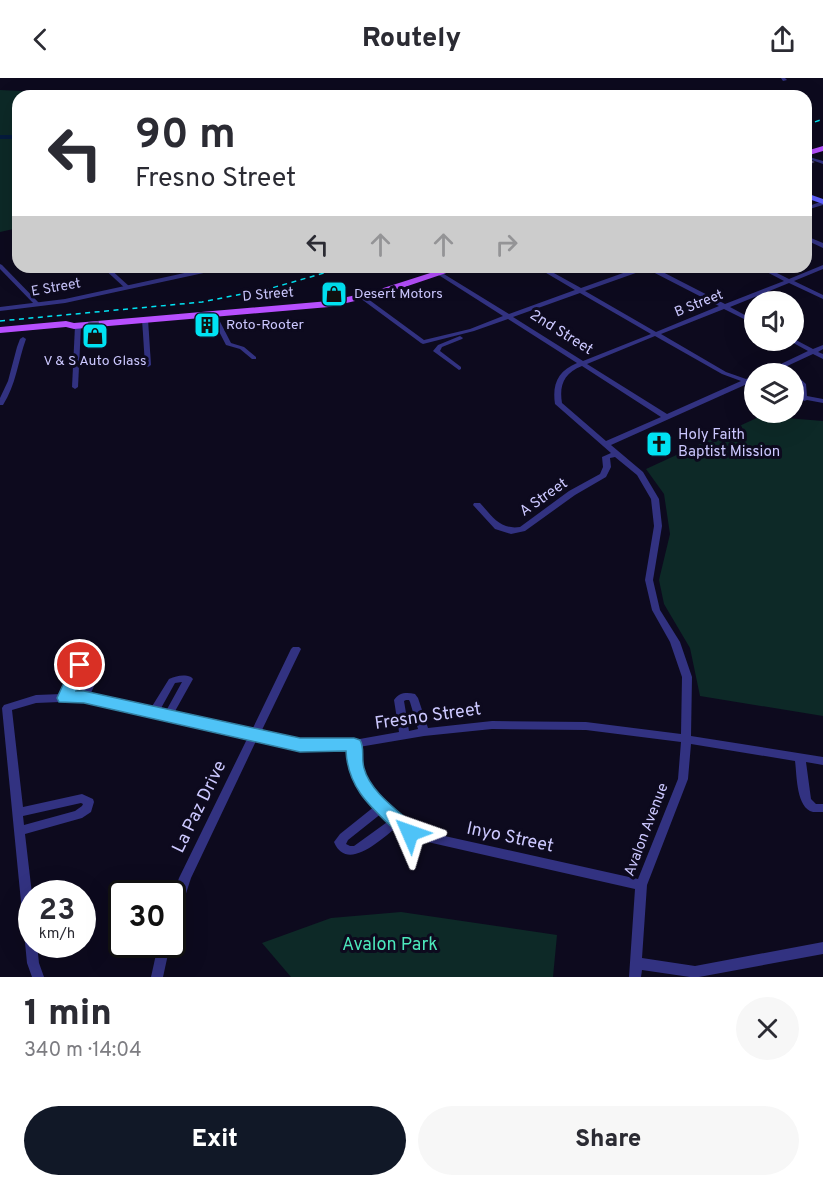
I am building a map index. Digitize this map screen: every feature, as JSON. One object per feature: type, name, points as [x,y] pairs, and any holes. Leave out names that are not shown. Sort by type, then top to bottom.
[{"type":"main road","name":"D Street","points":[[0,336],[76,326],[311,306],[362,297],[439,273]]},
{"type":"main road","name":"D Street","points":[[0,330],[66,324],[76,326]]},
{"type":"street","points":[[0,266],[38,305]]},
{"type":"street","points":[[112,273],[128,288]]},
{"type":"street","name":"E Street","points":[[0,309],[38,305],[128,288],[190,273]]},
{"type":"street","name":"2nd Street","points":[[439,273],[667,417]]},
{"type":"street","points":[[549,273],[724,372],[744,380]]},
{"type":"street","points":[[362,297],[423,342],[472,330],[630,273]]},
{"type":"street","points":[[659,273],[744,316]]},
{"type":"street","points":[[772,273],[823,297]]},
{"type":"street","name":"B Street","points":[[583,363],[808,273]]},
{"type":"street","points":[[213,314],[228,344],[242,348],[254,358]]},
{"type":"street","points":[[145,320],[148,365]]},
{"type":"street","points":[[75,387],[76,326]]},
{"type":"street","points":[[459,368],[436,351],[440,346],[470,334],[472,330]]},
{"type":"street","points":[[0,403],[6,396],[17,352],[23,339]]},
{"type":"street","points":[[804,346],[823,357]]},
{"type":"street","points":[[787,363],[823,347]]},
{"type":"street","name":"Avalon Avenue","points":[[583,363],[571,368],[559,380],[556,390],[559,404],[640,474],[655,499],[658,526],[649,580],[656,610],[675,642],[687,677],[683,779],[641,885],[635,977]]},
{"type":"street","points":[[606,444],[744,382]]},
{"type":"street","points":[[804,399],[823,401]]},
{"type":"street","name":"A Street","points":[[477,505],[498,527],[511,531],[522,529],[572,493],[603,475],[607,467],[606,457],[616,454]]},
{"type":"street","name":"La Paz Drive","points":[[184,880],[296,649]]},
{"type":"street","points":[[65,698],[80,665],[86,661],[94,661],[99,664],[84,697]]},
{"type":"street","points":[[153,712],[172,681],[181,678],[188,679],[168,716]]},
{"type":"street","points":[[405,735],[399,700],[404,696],[412,697],[415,701],[424,732]]},
{"type":"street","name":"Fresno Street","points":[[18,813],[7,708],[36,699],[84,697],[255,737],[300,745],[354,744],[424,732],[492,725],[586,726],[823,761]]},
{"type":"street","name":"Inyo Street","points":[[354,744],[355,767],[364,789],[410,833],[476,850],[641,885]]},
{"type":"street","points":[[800,758],[806,801],[814,808],[823,808]]},
{"type":"street","points":[[19,831],[78,815],[87,809],[89,802],[82,798],[18,813],[19,831],[33,963],[38,977]]},
{"type":"street","points":[[382,807],[344,837],[340,842],[342,847],[349,851],[356,850],[396,821]]},
{"type":"street","points":[[635,963],[694,972],[823,948]]},
{"type":"street","points":[[157,977],[161,958]]},
{"type":"green space","points":[[0,90],[12,91],[12,229],[0,232]]},
{"type":"green space","points":[[804,419],[823,421],[823,716],[700,696],[690,648],[664,604],[659,580],[670,534],[664,494],[646,469],[746,423],[804,423]]},
{"type":"green space","name":"Avalon Park","points":[[401,912],[557,935],[553,977],[291,977],[262,943],[331,918]]},
{"type":"building","points":[[210,313],[214,321],[204,323],[201,315]]},
{"type":"building","points":[[98,322],[98,335],[88,336],[89,323]]},
{"type":"waterway","points":[[0,137],[12,137]]},
{"type":"railway","points":[[812,123],[823,119]]},
{"type":"railway","points":[[0,321],[202,302],[272,288],[324,273]]},
{"type":"place","name":"Desert Motors","points":[[334,294]]},
{"type":"place","name":"Roto-Rooter","points":[[207,325]]},
{"type":"place","name":"V & S Auto Glass","points":[[95,336]]},
{"type":"place","name":"Holy Faith Baptist Mission","points":[[659,444]]},
{"type":"route","points":[[80,665],[65,698],[84,697],[255,737],[300,745],[354,744],[355,767],[364,789],[410,833]]}]
